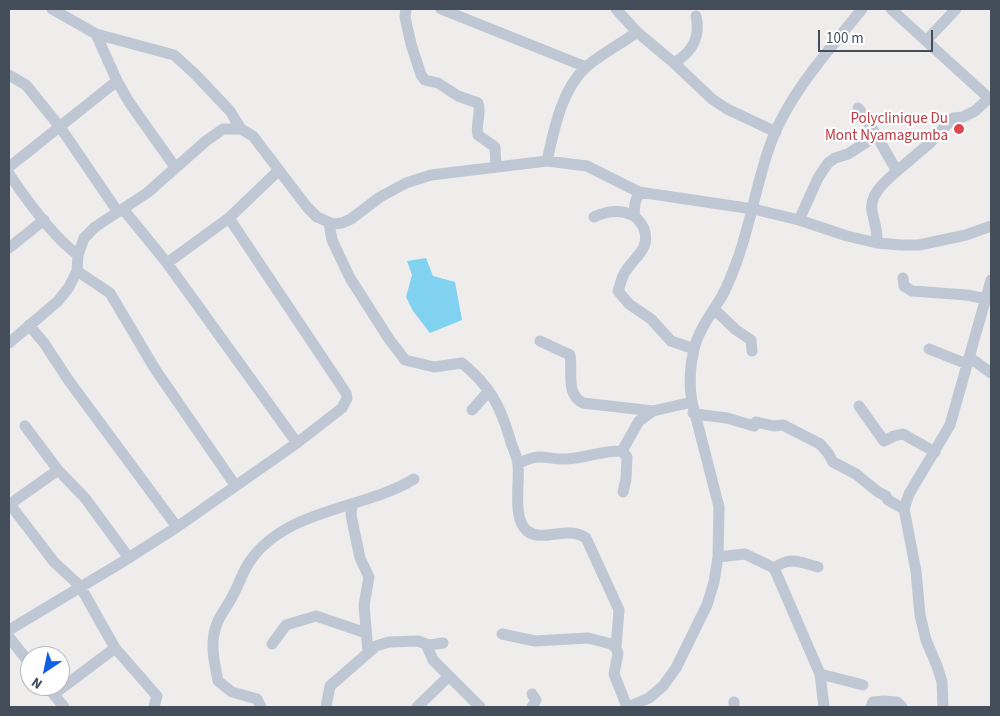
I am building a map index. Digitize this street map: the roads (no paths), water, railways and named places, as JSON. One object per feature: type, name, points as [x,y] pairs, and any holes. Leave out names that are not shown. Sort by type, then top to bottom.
[{"type":"street","points":[[52,9],[96,34],[174,55],[230,111],[241,129],[253,136],[306,207],[317,217],[333,224],[351,219],[380,197],[414,180],[431,175],[547,161],[587,166],[639,192],[753,209],[799,220],[847,236],[877,243],[919,244],[966,235],[991,226]]},
{"type":"street","points":[[406,9],[404,17],[421,75],[425,80],[438,83],[458,96],[478,102],[481,109],[476,128],[478,135],[495,147],[496,166]]},
{"type":"street","points":[[441,9],[586,67]]},
{"type":"street","points":[[618,9],[637,32],[674,63],[712,99],[776,132]]},
{"type":"street","points":[[329,223],[332,240],[350,278],[389,339],[405,360],[434,367],[462,362],[473,372],[496,400],[502,412],[518,464],[518,499],[521,522],[525,529],[538,535],[580,533],[590,543],[618,610],[616,648],[618,652],[614,674],[628,707],[649,698],[663,686],[676,668],[707,605],[714,582],[718,557],[719,507],[692,407],[690,390],[694,349],[704,324],[723,294],[737,260],[753,209],[768,150],[776,132],[814,68],[862,9]]},
{"type":"street","points":[[877,243],[878,233],[872,208],[878,189],[930,143],[953,118],[963,117],[975,111],[990,99],[891,9]]},
{"type":"street","points":[[926,40],[956,9]]},
{"type":"street","points":[[674,63],[688,54],[692,47],[698,25],[696,16]]},
{"type":"street","points":[[547,161],[560,111],[575,80],[586,67],[637,32]]},
{"type":"street","points":[[96,34],[117,81],[129,102],[175,167]]},
{"type":"street","points":[[9,75],[26,85],[60,126],[121,211],[167,263],[297,443]]},
{"type":"street","points":[[9,167],[117,81]]},
{"type":"street","points":[[858,108],[869,122],[897,172]]},
{"type":"street","points":[[9,343],[58,301],[69,287],[77,271],[78,254],[84,238],[94,227],[147,193],[175,167],[223,129],[241,129]]},
{"type":"street","points":[[799,220],[818,178],[828,163],[835,158],[848,154],[876,136]]},
{"type":"street","points":[[167,263],[229,218],[279,170]]},
{"type":"street","points":[[9,174],[44,220],[68,247],[78,254]]},
{"type":"street","points":[[634,215],[635,203],[639,192]]},
{"type":"street","points":[[594,217],[605,212],[617,211],[634,215],[643,226],[646,235],[644,246],[640,255],[623,274],[618,291],[629,304],[651,319],[671,341],[694,349]]},
{"type":"street","points":[[9,630],[129,558],[177,526],[297,443],[342,408],[347,398],[346,393],[229,218]]},
{"type":"street","points":[[9,248],[44,220]]},
{"type":"street","points":[[77,271],[110,293],[156,369],[235,485]]},
{"type":"street","points":[[903,278],[904,286],[912,291],[966,295],[986,299]]},
{"type":"street","points":[[943,707],[942,682],[926,640],[920,616],[916,571],[904,509],[909,494],[950,425],[991,280]]},
{"type":"street","points":[[714,309],[736,330],[751,340],[752,351]]},
{"type":"street","points":[[29,326],[44,343],[69,381],[177,526]]},
{"type":"street","points":[[540,341],[570,355],[570,376],[573,394],[578,401],[653,411],[692,407],[703,416],[727,418],[754,426],[756,422],[774,426],[783,425],[820,444],[833,462],[856,474],[878,492],[886,496],[888,500],[904,509]]},
{"type":"street","points":[[929,349],[968,360],[991,373]]},
{"type":"street","points":[[472,410],[489,391]]},
{"type":"street","points":[[859,406],[884,441],[903,434],[935,452]]},
{"type":"street","points":[[622,451],[639,421],[653,411]]},
{"type":"street","points":[[25,426],[58,470],[85,498],[129,558]]},
{"type":"street","points":[[518,464],[528,458],[542,456],[565,459],[595,455],[613,450],[622,451],[627,457],[626,479],[623,492]]},
{"type":"street","points":[[58,470],[9,503],[54,562],[80,586],[115,648],[157,696],[154,707]]},
{"type":"street","points":[[261,707],[256,699],[232,692],[218,681],[212,654],[218,621],[250,561],[266,543],[281,531],[330,509],[352,505],[399,489],[414,479]]},
{"type":"street","points":[[352,505],[350,515],[360,558],[369,576],[364,605],[368,652]]},
{"type":"street","points":[[718,557],[745,554],[774,568],[820,674],[824,707]]},
{"type":"street","points":[[774,568],[791,560],[818,567]]},
{"type":"street","points":[[272,644],[286,625],[316,616],[366,633]]},
{"type":"street","points":[[502,634],[535,640],[588,638],[611,644],[616,648]]},
{"type":"street","points":[[9,637],[20,651]]},
{"type":"street","points":[[326,707],[330,686],[376,646],[388,642],[418,641],[429,645],[442,643]]},
{"type":"street","points":[[426,644],[433,660],[480,707]]},
{"type":"street","points":[[70,677],[115,648]]},
{"type":"street","points":[[820,674],[863,685]]},
{"type":"street","points":[[417,707],[449,676]]},
{"type":"street","points":[[532,694],[536,700],[532,707]]},
{"type":"street","points":[[55,696],[64,707]]},
{"type":"street","points":[[871,707],[873,702],[884,701],[896,702],[902,707]]},
{"type":"water","points":[[426,258],[433,276],[455,282],[462,320],[430,333],[413,311],[406,297],[412,275],[407,261]]},
{"type":"place","name":"Polyclinique Du Mont Nyamagumba","points":[[959,129]]}]
